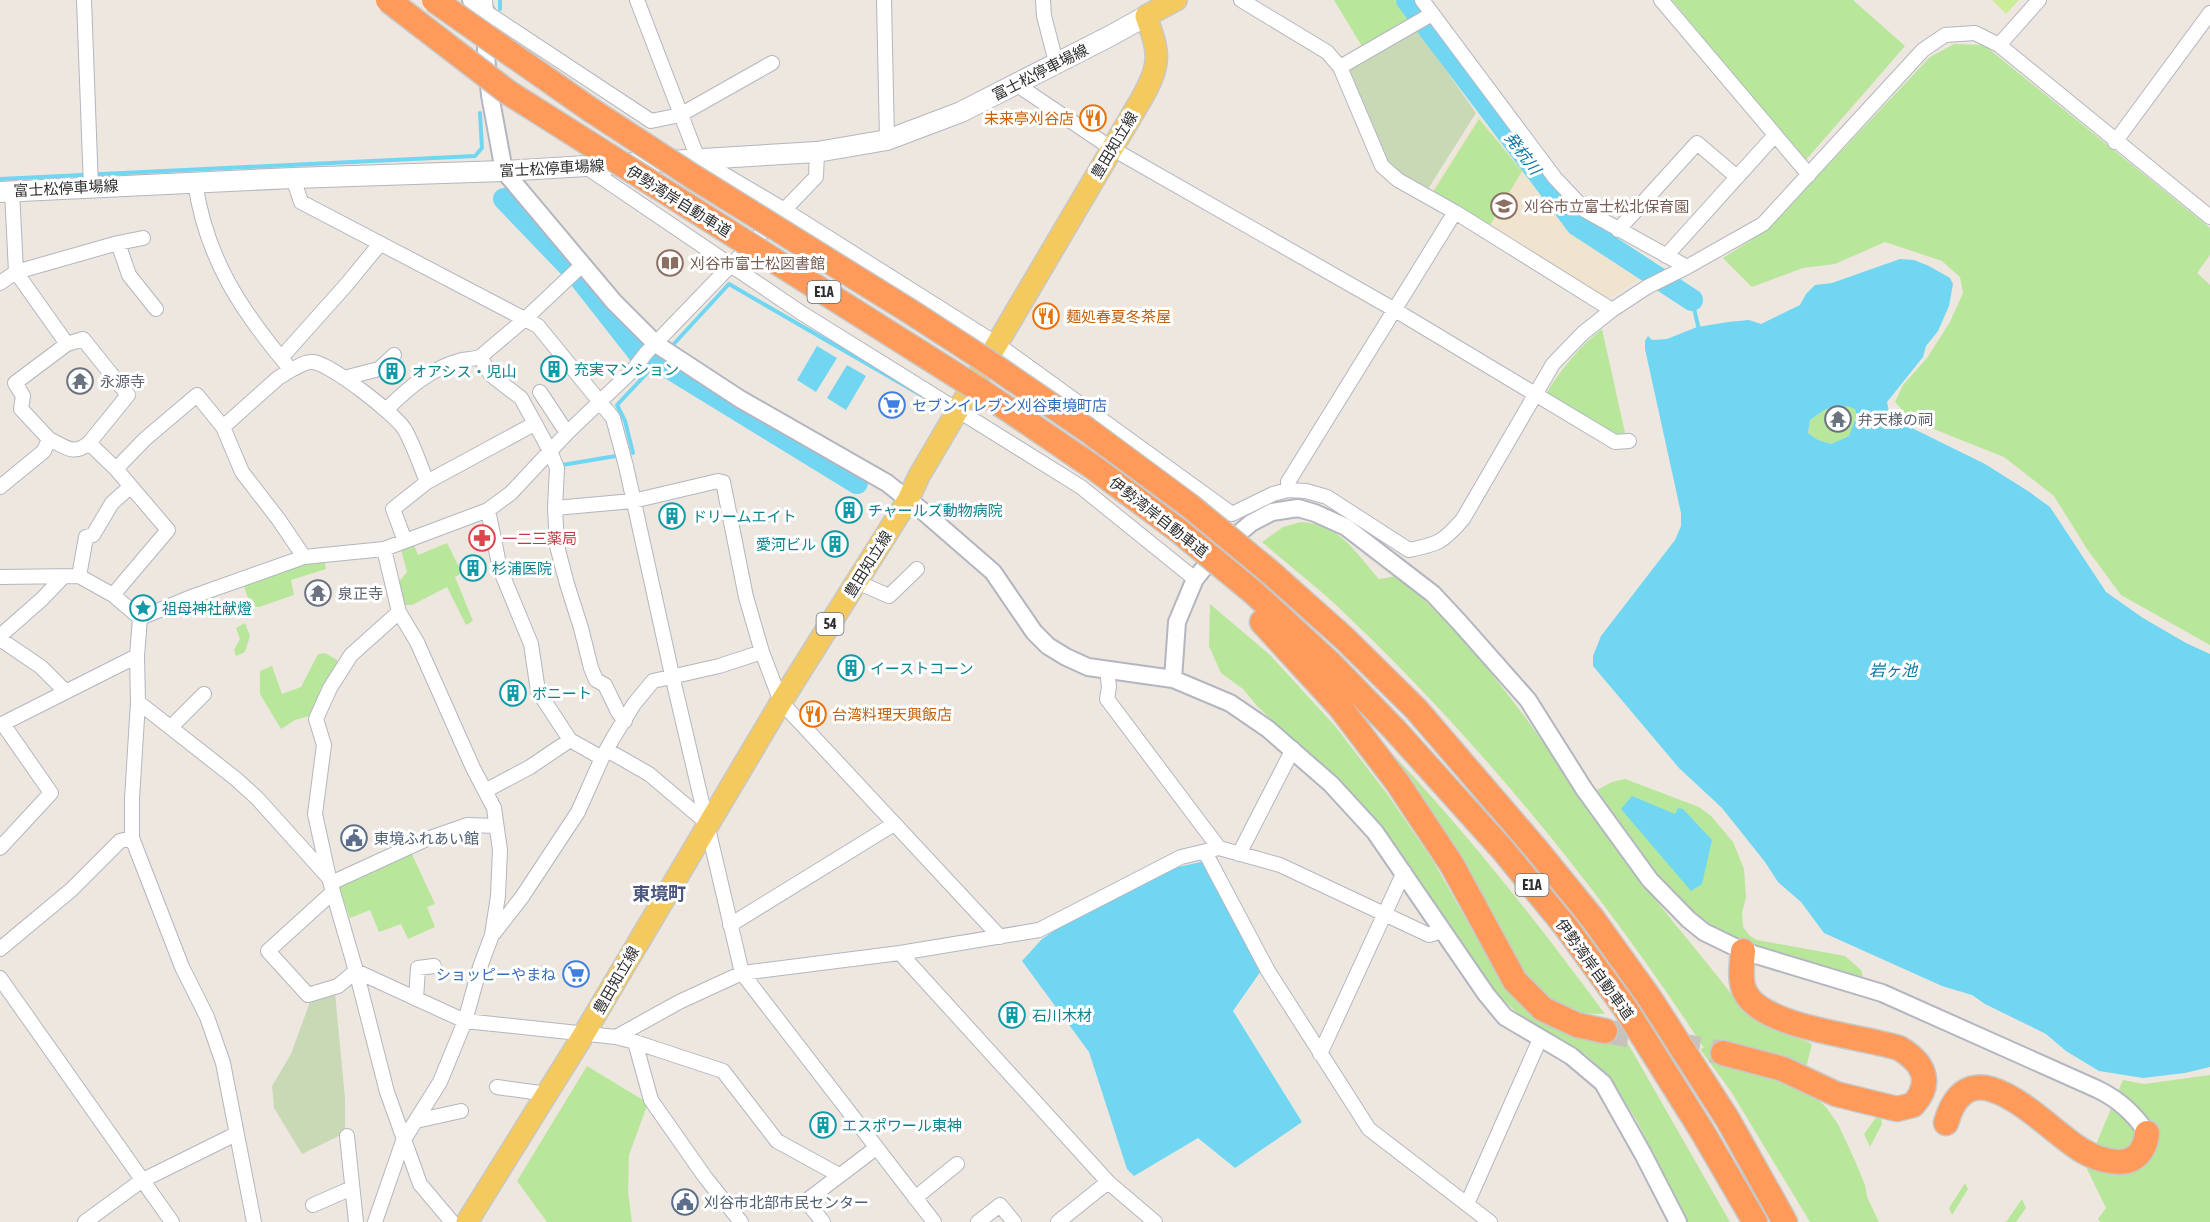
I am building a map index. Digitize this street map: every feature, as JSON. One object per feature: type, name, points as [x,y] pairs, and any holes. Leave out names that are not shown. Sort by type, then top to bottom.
[{"type":"highway","name":"伊勢湾岸自動車道","points":[[388,0],[509,93],[981,391],[1093,467],[1179,531],[1246,596],[1330,663],[1395,730],[1502,849],[1566,927],[1625,1008],[1702,1131],[1755,1222]]},
{"type":"highway","name":"伊勢湾岸自動車道","points":[[434,0],[591,110],[1010,377],[1190,506],[1270,572],[1344,638],[1416,709],[1593,919],[1649,997],[1728,1120],[1785,1222]]},
{"type":"highway","points":[[1246,596],[1340,707],[1397,782],[1452,865],[1521,988],[1543,1009],[1577,1025],[1605,1031]]},
{"type":"highway","points":[[1723,1053],[1783,1069],[1836,1094],[1897,1109],[1913,1105],[1923,1091],[1924,1074],[1921,1067],[1909,1054],[1899,1048],[1785,1021],[1760,1009],[1745,992],[1742,981],[1743,951]]},
{"type":"highway","points":[[1955,1119],[1960,1097],[1977,1088],[1988,1087],[1999,1090],[2024,1106],[2081,1150],[2111,1161],[2132,1160],[2138,1155],[2146,1141],[2147,1133]]},
{"type":"highway","points":[[1728,1120],[1798,1222]]},
{"type":"main road","points":[[1146,16],[1176,0]]},
{"type":"main road","name":"富士松停車場線","points":[[6,191],[91,180],[195,182],[504,171],[818,152],[887,140],[961,112],[1146,16]]},
{"type":"main road","name":"豊田知立線","points":[[467,1222],[584,1034],[781,702],[908,500],[919,476],[1153,78],[1157,61],[1156,46],[1146,16]]},
{"type":"street","points":[[84,0],[91,180]]},
{"type":"street","points":[[471,0],[486,6],[651,121],[680,115],[772,63]]},
{"type":"street","points":[[637,0],[698,159],[783,209],[997,344],[1232,514],[1241,511],[1255,501],[1288,490],[1306,491],[1327,497],[1409,550],[1425,547],[1445,539],[1463,519],[1553,364],[1583,333],[1612,309],[1647,286],[1687,267],[1763,224],[1923,50],[1945,35],[1975,33],[1998,45],[2210,217]]},
{"type":"street","points":[[884,0],[887,140]]},
{"type":"street","points":[[1043,0],[1044,16],[1056,62]]},
{"type":"street","points":[[1241,0],[1326,52],[1340,67],[1382,166],[1398,180],[1455,212],[1612,309]]},
{"type":"street","points":[[1422,0],[1555,178],[1586,211],[1687,267]]},
{"type":"street","points":[[1661,0],[1809,176]]},
{"type":"street","points":[[1998,45],[2039,0]]},
{"type":"street","points":[[486,6],[487,65],[504,171],[581,268],[614,302],[651,349],[887,483],[993,572],[1034,632],[1048,646],[1088,667],[1173,679],[1230,703],[1293,749],[1331,784],[1375,832],[1486,994],[1505,1017],[1571,1056],[1603,1083],[1678,1222]]},
{"type":"street","points":[[2115,142],[2210,13]]},
{"type":"street","points":[[1340,67],[1432,14]]},
{"type":"street","points":[[1016,84],[1111,148],[1395,310],[1615,442],[1629,441]]},
{"type":"street","points":[[1666,256],[1775,135]]},
{"type":"street","points":[[1618,230],[1697,143],[1737,177]]},
{"type":"street","points":[[140,618],[304,557],[384,549],[488,510],[511,493],[567,433],[633,370],[783,209],[816,177],[818,152]]},
{"type":"street","points":[[586,167],[800,312],[1081,487],[1195,579]]},
{"type":"street","points":[[293,178],[301,202],[538,326],[613,418],[742,973],[934,1222]]},
{"type":"street","points":[[195,182],[200,213],[212,252],[238,301],[291,370]]},
{"type":"street","points":[[6,191],[16,272],[67,344]]},
{"type":"street","points":[[1288,490],[1288,482],[1455,212]]},
{"type":"street","points":[[0,283],[16,272],[143,238]]},
{"type":"street","points":[[118,243],[129,275],[156,309]]},
{"type":"street","points":[[280,358],[347,284],[379,244]]},
{"type":"street","points":[[386,410],[410,387],[431,372],[463,360],[480,357],[581,268]]},
{"type":"street","points":[[82,339],[128,395],[89,443],[80,450],[73,451],[49,439],[21,409],[23,396],[15,383],[67,344],[82,339]]},
{"type":"street","points":[[344,378],[379,369],[394,355]]},
{"type":"street","points":[[480,357],[491,375],[521,398],[557,468],[555,508],[557,546],[591,668],[596,680],[605,685],[625,721]]},
{"type":"street","points":[[223,427],[278,378],[307,362],[315,362],[344,378],[386,410],[405,431],[427,482]]},
{"type":"street","points":[[540,392],[567,433]]},
{"type":"street","points":[[116,469],[145,439],[197,395],[223,427],[242,472],[304,557]]},
{"type":"street","points":[[405,541],[393,509],[427,482],[534,424]]},
{"type":"street","points":[[0,487],[44,451],[49,439]]},
{"type":"street","points":[[89,443],[116,469],[168,530],[113,595]]},
{"type":"street","points":[[555,508],[633,501],[717,481],[723,482],[746,597],[762,652],[781,702],[1000,937]]},
{"type":"street","points":[[79,576],[86,537],[93,535],[112,503],[130,487]]},
{"type":"street","points":[[1173,679],[1177,622],[1195,579],[1217,552],[1251,523],[1272,512],[1298,508],[1316,513],[1346,527],[1433,594],[1528,700],[1584,789],[1650,880],[1672,904],[1704,932],[1743,951],[1882,993],[2097,1089],[2123,1104],[2147,1133]]},
{"type":"street","points":[[488,510],[500,569],[531,644],[538,691],[570,740],[650,774],[707,824]]},
{"type":"street","points":[[375,1222],[403,1141],[440,1082],[465,1021],[480,967],[492,935],[500,850],[494,808],[417,642],[399,612],[384,549]]},
{"type":"street","points":[[858,582],[889,596],[917,569]]},
{"type":"street","points":[[0,578],[79,576],[113,595],[140,618]]},
{"type":"street","points":[[63,577],[0,637],[40,667],[66,692]]},
{"type":"street","points":[[399,612],[351,656],[330,688],[316,718],[324,745],[315,814],[331,884],[387,1092],[403,1141],[420,1184],[452,1222]]},
{"type":"street","points":[[140,618],[132,838],[182,967],[210,1026],[223,1063],[254,1222]]},
{"type":"street","points":[[492,935],[522,897],[578,812],[604,754],[634,704],[653,681],[718,666],[762,652]]},
{"type":"street","points":[[0,848],[51,793],[2,725],[137,656]]},
{"type":"street","points":[[1107,669],[1109,687],[1107,699],[1219,848]]},
{"type":"street","points":[[171,727],[204,694]]},
{"type":"street","points":[[138,702],[257,798],[331,884]]},
{"type":"street","points":[[485,791],[530,767],[570,740]]},
{"type":"street","points":[[1239,854],[1293,749]]},
{"type":"street","points":[[730,925],[894,824]]},
{"type":"street","points":[[356,971],[338,986],[308,995],[268,951],[331,884],[427,839],[467,825],[496,826]]},
{"type":"street","points":[[0,949],[71,890],[120,841],[132,838]]},
{"type":"street","points":[[616,1037],[679,1002],[742,973],[900,953],[1040,930],[1181,857],[1219,848],[1280,865],[1429,935],[1443,931]]},
{"type":"street","points":[[1205,852],[1268,971],[1369,1128],[1490,1222]]},
{"type":"street","points":[[1320,1053],[1404,872]]},
{"type":"street","points":[[900,953],[1108,1182],[1155,1222]]},
{"type":"street","points":[[416,999],[418,968],[434,966]]},
{"type":"street","points":[[356,971],[465,1021],[616,1037],[723,1071],[777,1141],[839,1175]]},
{"type":"street","points":[[0,978],[172,1222]]},
{"type":"street","points":[[1467,1204],[1540,1039]]},
{"type":"street","points":[[635,1042],[651,1100],[705,1177],[741,1222]]},
{"type":"street","points":[[497,1087],[547,1094]]},
{"type":"street","points":[[416,1121],[461,1111]]},
{"type":"street","points":[[85,1222],[141,1181],[236,1134]]},
{"type":"street","points":[[347,1136],[356,1222]]},
{"type":"street","points":[[823,1222],[806,1201],[876,1148]]},
{"type":"street","points":[[915,1198],[957,1164]]},
{"type":"street","points":[[1058,1222],[1108,1182]]},
{"type":"street","points":[[313,1205],[352,1188]]},
{"type":"street","points":[[978,1222],[1000,1205],[1014,1222]]},
{"type":"shaded area","name":"刈谷市立富士松北保育園","points":[[1479,116],[1564,221],[1642,277],[1608,299],[1431,191]]},
{"type":"green space","points":[[1334,0],[1395,0],[1411,21],[1363,48]]},
{"type":"green space","points":[[1672,0],[1853,0],[1905,46],[1805,161]]},
{"type":"green space","points":[[1992,0],[2019,0],[2006,14]]},
{"type":"green space","points":[[1418,30],[1476,113],[1428,189],[1390,167],[1347,70]]},
{"type":"green space","points":[[1954,44],[1984,45],[2210,228],[2210,255],[2197,273],[2210,285],[2210,645],[2121,595],[2087,549],[2054,496],[2004,457],[1911,420],[1895,402],[1903,385],[1927,358],[1950,322],[1963,293],[1960,277],[1942,261],[1885,242],[1835,264],[1803,268],[1752,287],[1723,258],[1767,230],[1930,57]]},
{"type":"green space","points":[[1479,119],[1522,171],[1490,225],[1433,192]]},
{"type":"green space","points":[[1602,329],[1625,433],[1616,436],[1546,394],[1571,359]]},
{"type":"green space","points":[[1847,405],[1855,409],[1857,415],[1850,436],[1831,444],[1818,440],[1808,433],[1810,420],[1826,409]]},
{"type":"green space","points":[[1301,522],[1315,524],[1336,534],[1346,541],[1379,579],[1397,576],[1432,607],[1495,678],[1635,873],[1742,1008],[1756,1019],[1812,1044],[1805,1072],[1752,1067],[1813,1095],[1826,1107],[1838,1124],[1856,1163],[1867,1197],[1879,1222],[1810,1222],[1732,1093],[1700,1049],[1704,1048],[1664,988],[1622,929],[1533,815],[1486,760],[1387,654],[1335,604],[1262,542],[1283,527]]},
{"type":"green space","points":[[413,542],[418,555],[447,543],[462,573],[455,577],[473,621],[466,625],[447,587],[412,605],[402,605],[397,584],[407,572],[400,546]]},
{"type":"green space","points":[[324,559],[326,569],[291,580],[294,595],[259,607],[250,606],[243,582],[304,561]]},
{"type":"green space","points":[[1210,604],[1270,655],[1335,726],[1388,795],[1433,861],[1502,983],[1528,1012],[1567,1030],[1627,1042],[1730,1222],[1687,1222],[1637,1121],[1608,1075],[1585,1054],[1521,1016],[1496,994],[1457,941],[1424,886],[1390,838],[1354,796],[1258,707],[1243,689],[1221,673],[1209,646]]},
{"type":"green space","points":[[245,623],[250,636],[245,652],[236,656],[234,650],[240,639],[236,628]]},
{"type":"green space","points":[[325,653],[337,660],[340,665],[313,715],[295,720],[281,729],[260,694],[260,671],[272,666],[282,694],[301,687],[318,654]]},
{"type":"green space","points":[[1356,717],[1455,824],[1547,937],[1605,1014],[1574,1013],[1546,1002],[1525,982]]},
{"type":"green space","points":[[1625,779],[1699,807],[1711,816],[1733,842],[1744,869],[1746,897],[1742,913],[1743,927],[1750,936],[1757,940],[1845,956],[1861,970],[1863,977],[1743,942],[1719,931],[1691,909],[1655,871],[1597,790],[1612,782]]},
{"type":"green space","points":[[411,852],[435,904],[427,907],[435,927],[408,939],[401,924],[379,932],[370,910],[350,918],[338,885]]},
{"type":"green space","points":[[335,993],[345,1098],[345,1133],[302,1154],[274,1108],[272,1086],[291,1054],[311,999]]},
{"type":"green space","points":[[587,1066],[648,1103],[629,1155],[628,1192],[632,1222],[547,1222],[517,1181]]},
{"type":"green space","points":[[2210,1075],[2210,1222],[2100,1222],[2098,1219],[2106,1208],[2087,1166],[2123,1080],[2144,1084]]},
{"type":"green space","points":[[1880,1112],[1882,1124],[1870,1147],[1864,1134]]},
{"type":"green space","points":[[1965,1183],[1968,1189],[1952,1215],[1949,1208]]},
{"type":"green space","points":[[2022,1199],[2026,1208],[2016,1222],[2006,1222]]},
{"type":"water","name":"岩ヶ池","points":[[1900,259],[1914,260],[1950,278],[1953,284],[1949,306],[1938,331],[1926,346],[1923,357],[1887,402],[1889,412],[1914,429],[1985,464],[2050,507],[2106,592],[2143,618],[2210,654],[2210,1067],[2185,1073],[2143,1078],[2099,1071],[2066,1051],[2046,1034],[1985,1004],[1972,995],[1942,986],[1824,933],[1801,902],[1778,882],[1722,808],[1679,768],[1593,666],[1593,656],[1601,636],[1675,540],[1681,526],[1681,513],[1645,349],[1648,336],[1652,340],[1667,339],[1697,327],[1728,322],[1749,320],[1761,324],[1800,305],[1815,285],[1832,283]],"holes":[[[1847,406],[1855,409],[1857,415],[1849,436],[1831,444],[1818,440],[1808,433],[1810,420],[1826,409]]]},
{"type":"water","points":[[817,346],[837,358],[816,392],[797,380]]},
{"type":"water","points":[[847,365],[866,376],[846,410],[827,398]]},
{"type":"water","points":[[1632,796],[1675,814],[1678,808],[1683,809],[1712,840],[1702,884],[1691,891],[1621,809]]},
{"type":"water","points":[[1205,861],[1263,968],[1233,1011],[1302,1122],[1235,1168],[1198,1138],[1134,1176],[1127,1169],[1089,1052],[1022,961],[1042,939],[1067,922],[1169,869]]},
{"type":"waterway","points":[[500,0],[500,9]]},
{"type":"waterway","name":"発杭川","points":[[1407,0],[1577,225],[1692,300]]},
{"type":"waterway","points":[[0,179],[475,156],[482,148],[480,113]]},
{"type":"waterway","points":[[504,199],[578,276],[640,355],[658,361],[857,483]]},
{"type":"waterway","points":[[671,347],[729,284],[921,395]]},
{"type":"waterway","points":[[1692,300],[1699,330]]},
{"type":"waterway","points":[[633,453],[625,421],[617,405],[664,355]]},
{"type":"waterway","points":[[562,465],[616,456]]},
{"type":"tunnel","points":[[1605,1031],[1723,1053]]},
{"type":"place","name":"未来亭刈谷店","points":[[1093,118]]},
{"type":"place","name":"刈谷市立富士松北保育園","points":[[1504,206]]},
{"type":"place","name":"刈谷市富士松図書館","points":[[670,263]]},
{"type":"place","name":"麺処春夏冬茶屋","points":[[1046,316]]},
{"type":"place","name":"充実マンション","points":[[554,369]]},
{"type":"place","name":"オアシス・児山","points":[[392,371]]},
{"type":"place","name":"永源寺","points":[[80,381]]},
{"type":"place","name":"セブンイレブン刈谷東境町店","points":[[892,405]]},
{"type":"place","name":"弁天様の祠","points":[[1838,419]]},
{"type":"place","name":"チャールズ動物病院","points":[[849,510]]},
{"type":"place","name":"ドリームエイト","points":[[672,516]]},
{"type":"place","name":"一二三薬局","points":[[482,538]]},
{"type":"place","name":"愛河ビル","points":[[835,544]]},
{"type":"place","name":"杉浦医院","points":[[473,568]]},
{"type":"place","name":"泉正寺","points":[[318,593]]},
{"type":"place","name":"祖母神社献燈","points":[[143,608]]},
{"type":"place","name":"イーストコーン","points":[[851,668]]},
{"type":"place","name":"ボニート","points":[[513,693]]},
{"type":"place","name":"台湾料理天興飯店","points":[[813,714]]},
{"type":"place","name":"東境ふれあい館","points":[[354,838]]},
{"type":"place","name":"ショッピーやまね","points":[[576,974]]},
{"type":"place","name":"石川木材","points":[[1012,1015]]},
{"type":"place","name":"エスポワール東神","points":[[823,1125]]},
{"type":"place","name":"刈谷市北部市民センター","points":[[685,1202]]},
{"type":"district","name":"東境町","points":[[659,893]]}]
